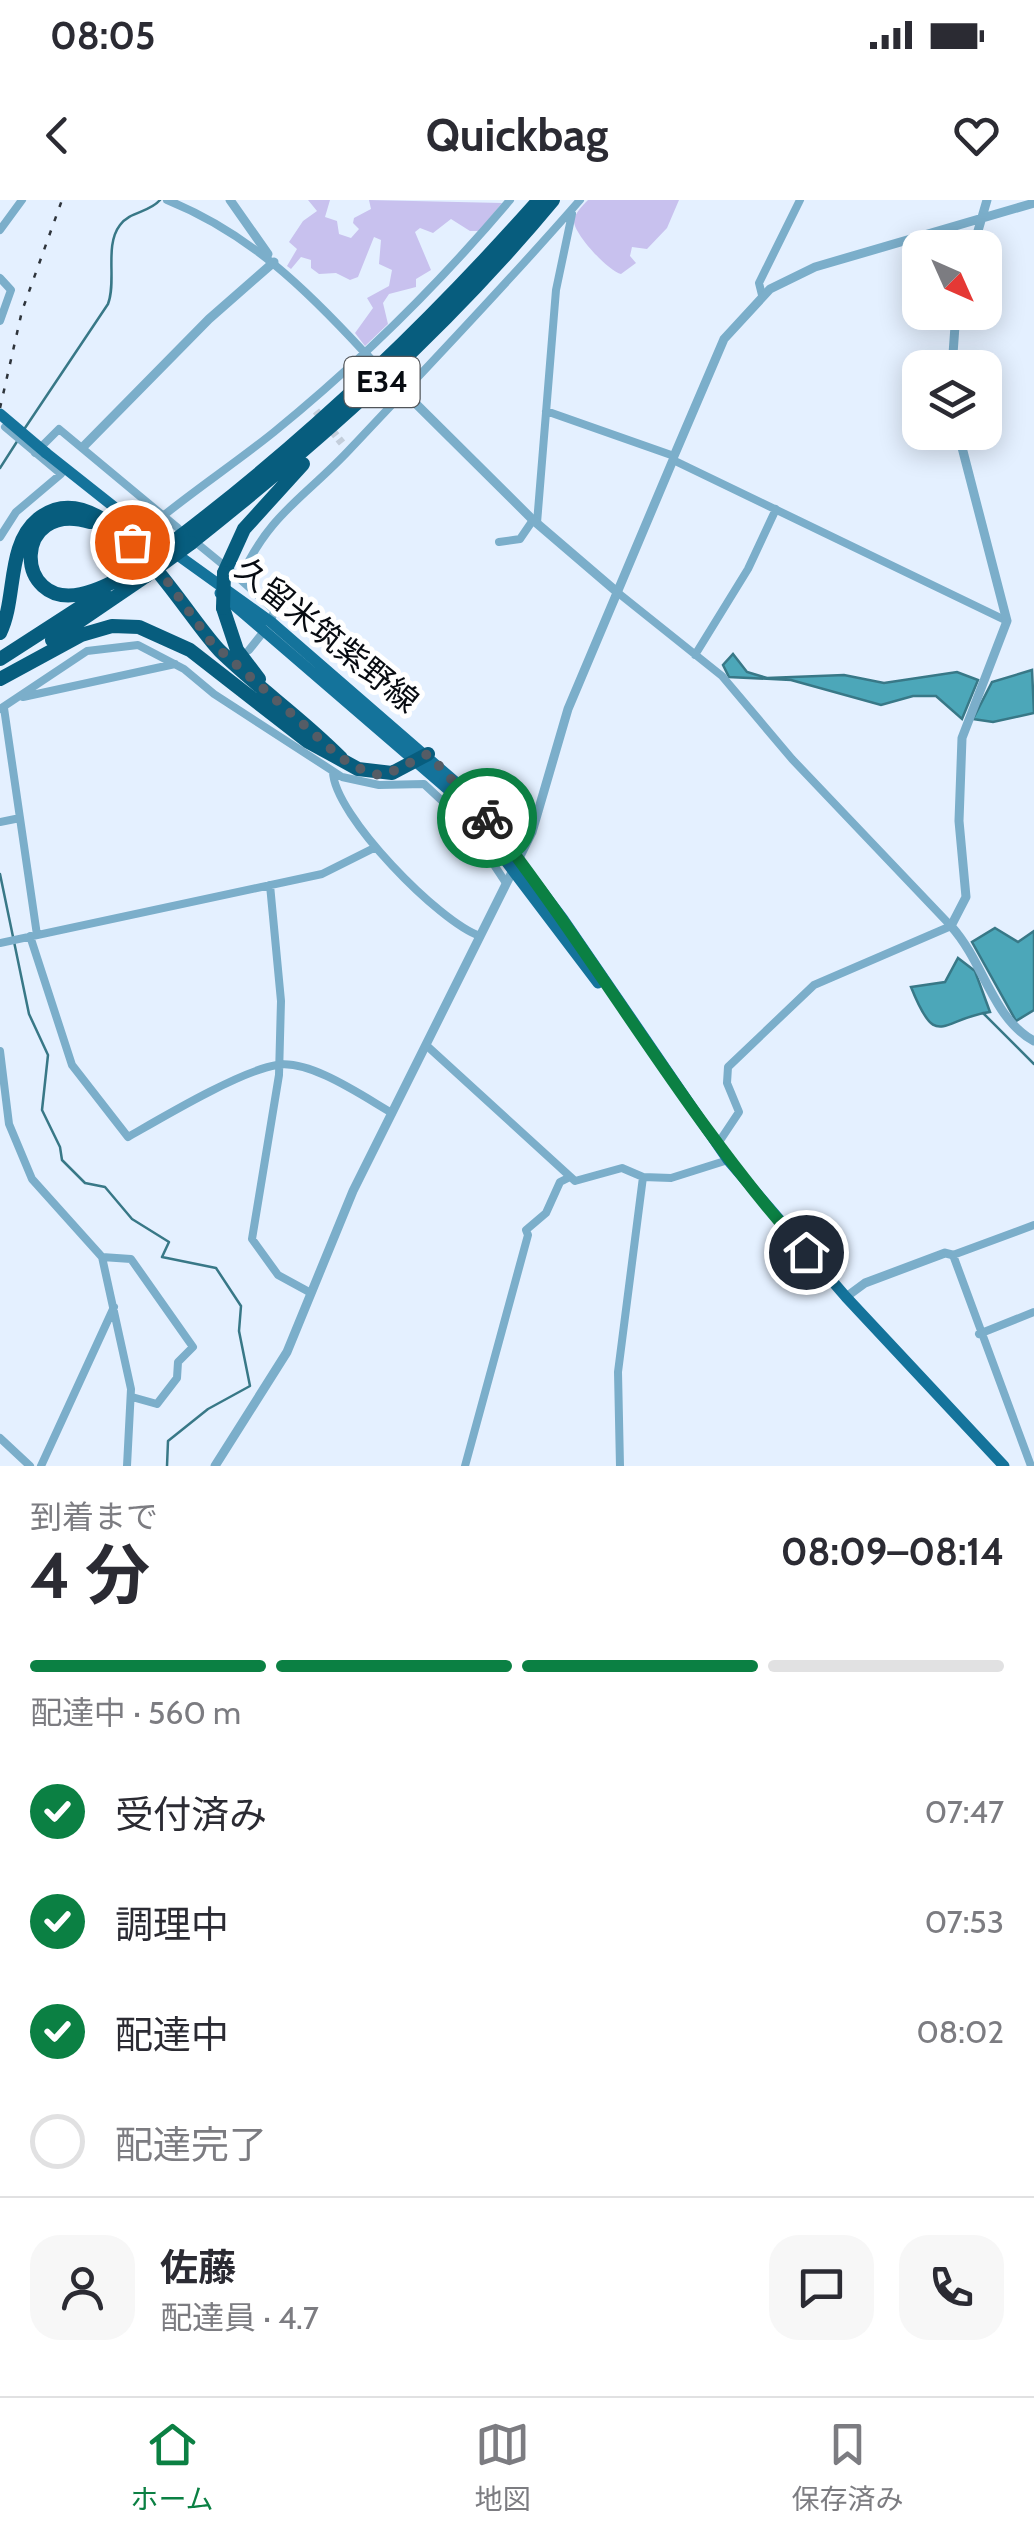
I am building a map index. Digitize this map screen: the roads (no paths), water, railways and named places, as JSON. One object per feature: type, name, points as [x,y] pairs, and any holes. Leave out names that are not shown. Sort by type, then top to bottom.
[{"type":"highway","name":"E34","points":[[187,538],[354,393],[434,315],[538,200]]},
{"type":"highway","name":"E34","points":[[0,676],[394,386],[553,200]]},
{"type":"highway","points":[[267,701],[237,650],[223,608],[225,569],[233,547],[252,516],[394,386]]},
{"type":"highway","points":[[0,633],[27,532],[48,512],[83,511],[105,521],[132,542],[165,578],[211,642],[307,741],[337,765],[385,775],[422,756]]},
{"type":"highway","points":[[142,572],[78,595],[58,594],[42,585],[32,570],[29,553],[43,527],[59,520],[96,524],[122,542],[161,582],[203,641],[267,701]]},
{"type":"highway","name":"E34","points":[[0,659],[142,572]]},
{"type":"highway","points":[[0,676],[81,635],[112,626],[139,626],[190,650],[239,693],[267,701]]},
{"type":"main road","name":"久留米筑紫野線","points":[[2,421],[268,625],[467,792],[640,1032],[716,1145],[846,1297],[1004,1466]]},
{"type":"street","points":[[0,230],[22,200]]},
{"type":"street","points":[[168,200],[214,219],[271,258]]},
{"type":"street","points":[[230,200],[271,258],[368,357]]},
{"type":"street","points":[[163,516],[368,357],[459,261],[510,200]]},
{"type":"street","points":[[762,295],[759,283],[800,200]]},
{"type":"street","points":[[978,230],[986,200]]},
{"type":"street","points":[[215,1466],[288,1352],[392,1113],[516,863],[542,805],[568,708],[724,340],[762,295],[815,267],[1034,202]]},
{"type":"street","points":[[240,579],[263,532],[348,452],[394,386],[532,258],[576,203]]},
{"type":"street","points":[[499,542],[520,539],[535,522],[556,290],[576,203]]},
{"type":"street","points":[[83,447],[271,258]]},
{"type":"street","points":[[0,278],[11,290],[1,316]]},
{"type":"street","points":[[394,386],[535,522],[747,702],[792,758],[951,926],[979,961],[1002,1015],[1032,1037]]},
{"type":"street","points":[[308,400],[316,411]]},
{"type":"street","points":[[546,412],[673,458],[1007,621]]},
{"type":"street","points":[[0,538],[16,512],[61,474],[41,453],[58,429],[274,610],[249,650]]},
{"type":"street","points":[[342,443],[348,452]]},
{"type":"street","points":[[716,1145],[740,1112],[727,1083],[728,1068],[806,991],[951,926],[966,897],[960,820],[962,738],[1007,621],[963,450]]},
{"type":"street","points":[[695,655],[748,569],[776,509]]},
{"type":"street","points":[[392,1113],[324,1074],[279,1064],[183,1106],[128,1136],[72,1065],[33,935],[2,708],[63,664],[100,648],[138,646],[176,664],[214,694],[361,783],[424,784],[468,824],[506,883]]},
{"type":"street","points":[[19,698],[176,664]]},
{"type":"street","points":[[214,694],[220,682]]},
{"type":"street","points":[[337,765],[335,786],[374,848],[480,936]]},
{"type":"street","points":[[0,822],[20,818]]},
{"type":"street","points":[[0,942],[333,872],[374,848]]},
{"type":"street","points":[[270,885],[281,1001],[279,1064],[252,1239],[273,1270],[311,1293]]},
{"type":"street","points":[[426,1045],[579,1181],[622,1168],[643,1177],[672,1178],[728,1160]]},
{"type":"street","points":[[0,1052],[8,1124],[32,1179],[51,1206],[102,1257],[132,1397],[127,1466]]},
{"type":"street","points":[[465,1466],[526,1230],[546,1213],[560,1182],[570,1177]]},
{"type":"street","points":[[620,1466],[618,1372],[643,1177]]},
{"type":"street","points":[[846,1297],[865,1283],[1034,1225]]},
{"type":"street","points":[[953,1255],[979,1334],[1031,1466]]},
{"type":"street","points":[[102,1257],[131,1259],[193,1347],[178,1362],[178,1378],[157,1404],[132,1397]]},
{"type":"street","points":[[41,1466],[114,1308]]},
{"type":"street","points":[[979,1334],[1034,1312]]},
{"type":"street","points":[[0,1438],[30,1466]]},
{"type":"water","points":[[733,654],[747,672],[767,678],[844,675],[884,683],[957,672],[978,680],[962,719],[936,696],[913,696],[881,705],[791,680],[729,677],[723,665]]},
{"type":"water","points":[[1032,670],[1034,713],[993,722],[973,719],[992,682]]},
{"type":"water","points":[[995,928],[1018,942],[1034,931],[1034,1010],[1016,1021],[972,942]]},
{"type":"water","points":[[958,958],[975,971],[990,1012],[934,1025],[911,987],[945,982]]},
{"type":"waterway","points":[[25,428],[108,304],[115,233],[129,217],[160,200]]},
{"type":"waterway","points":[[0,468],[18,440]]},
{"type":"waterway","points":[[0,874],[29,1014],[48,1055],[42,1110],[62,1160],[85,1183],[105,1187],[132,1219],[169,1242],[162,1257],[216,1268],[241,1306],[239,1331],[250,1386],[208,1409],[168,1441],[167,1466]]},
{"type":"waterway","points":[[983,1013],[1034,1064]]},
{"type":"tunnel","points":[[316,411],[342,443]]},
{"type":"railway","points":[[0,408],[22,311],[62,200]]}]
